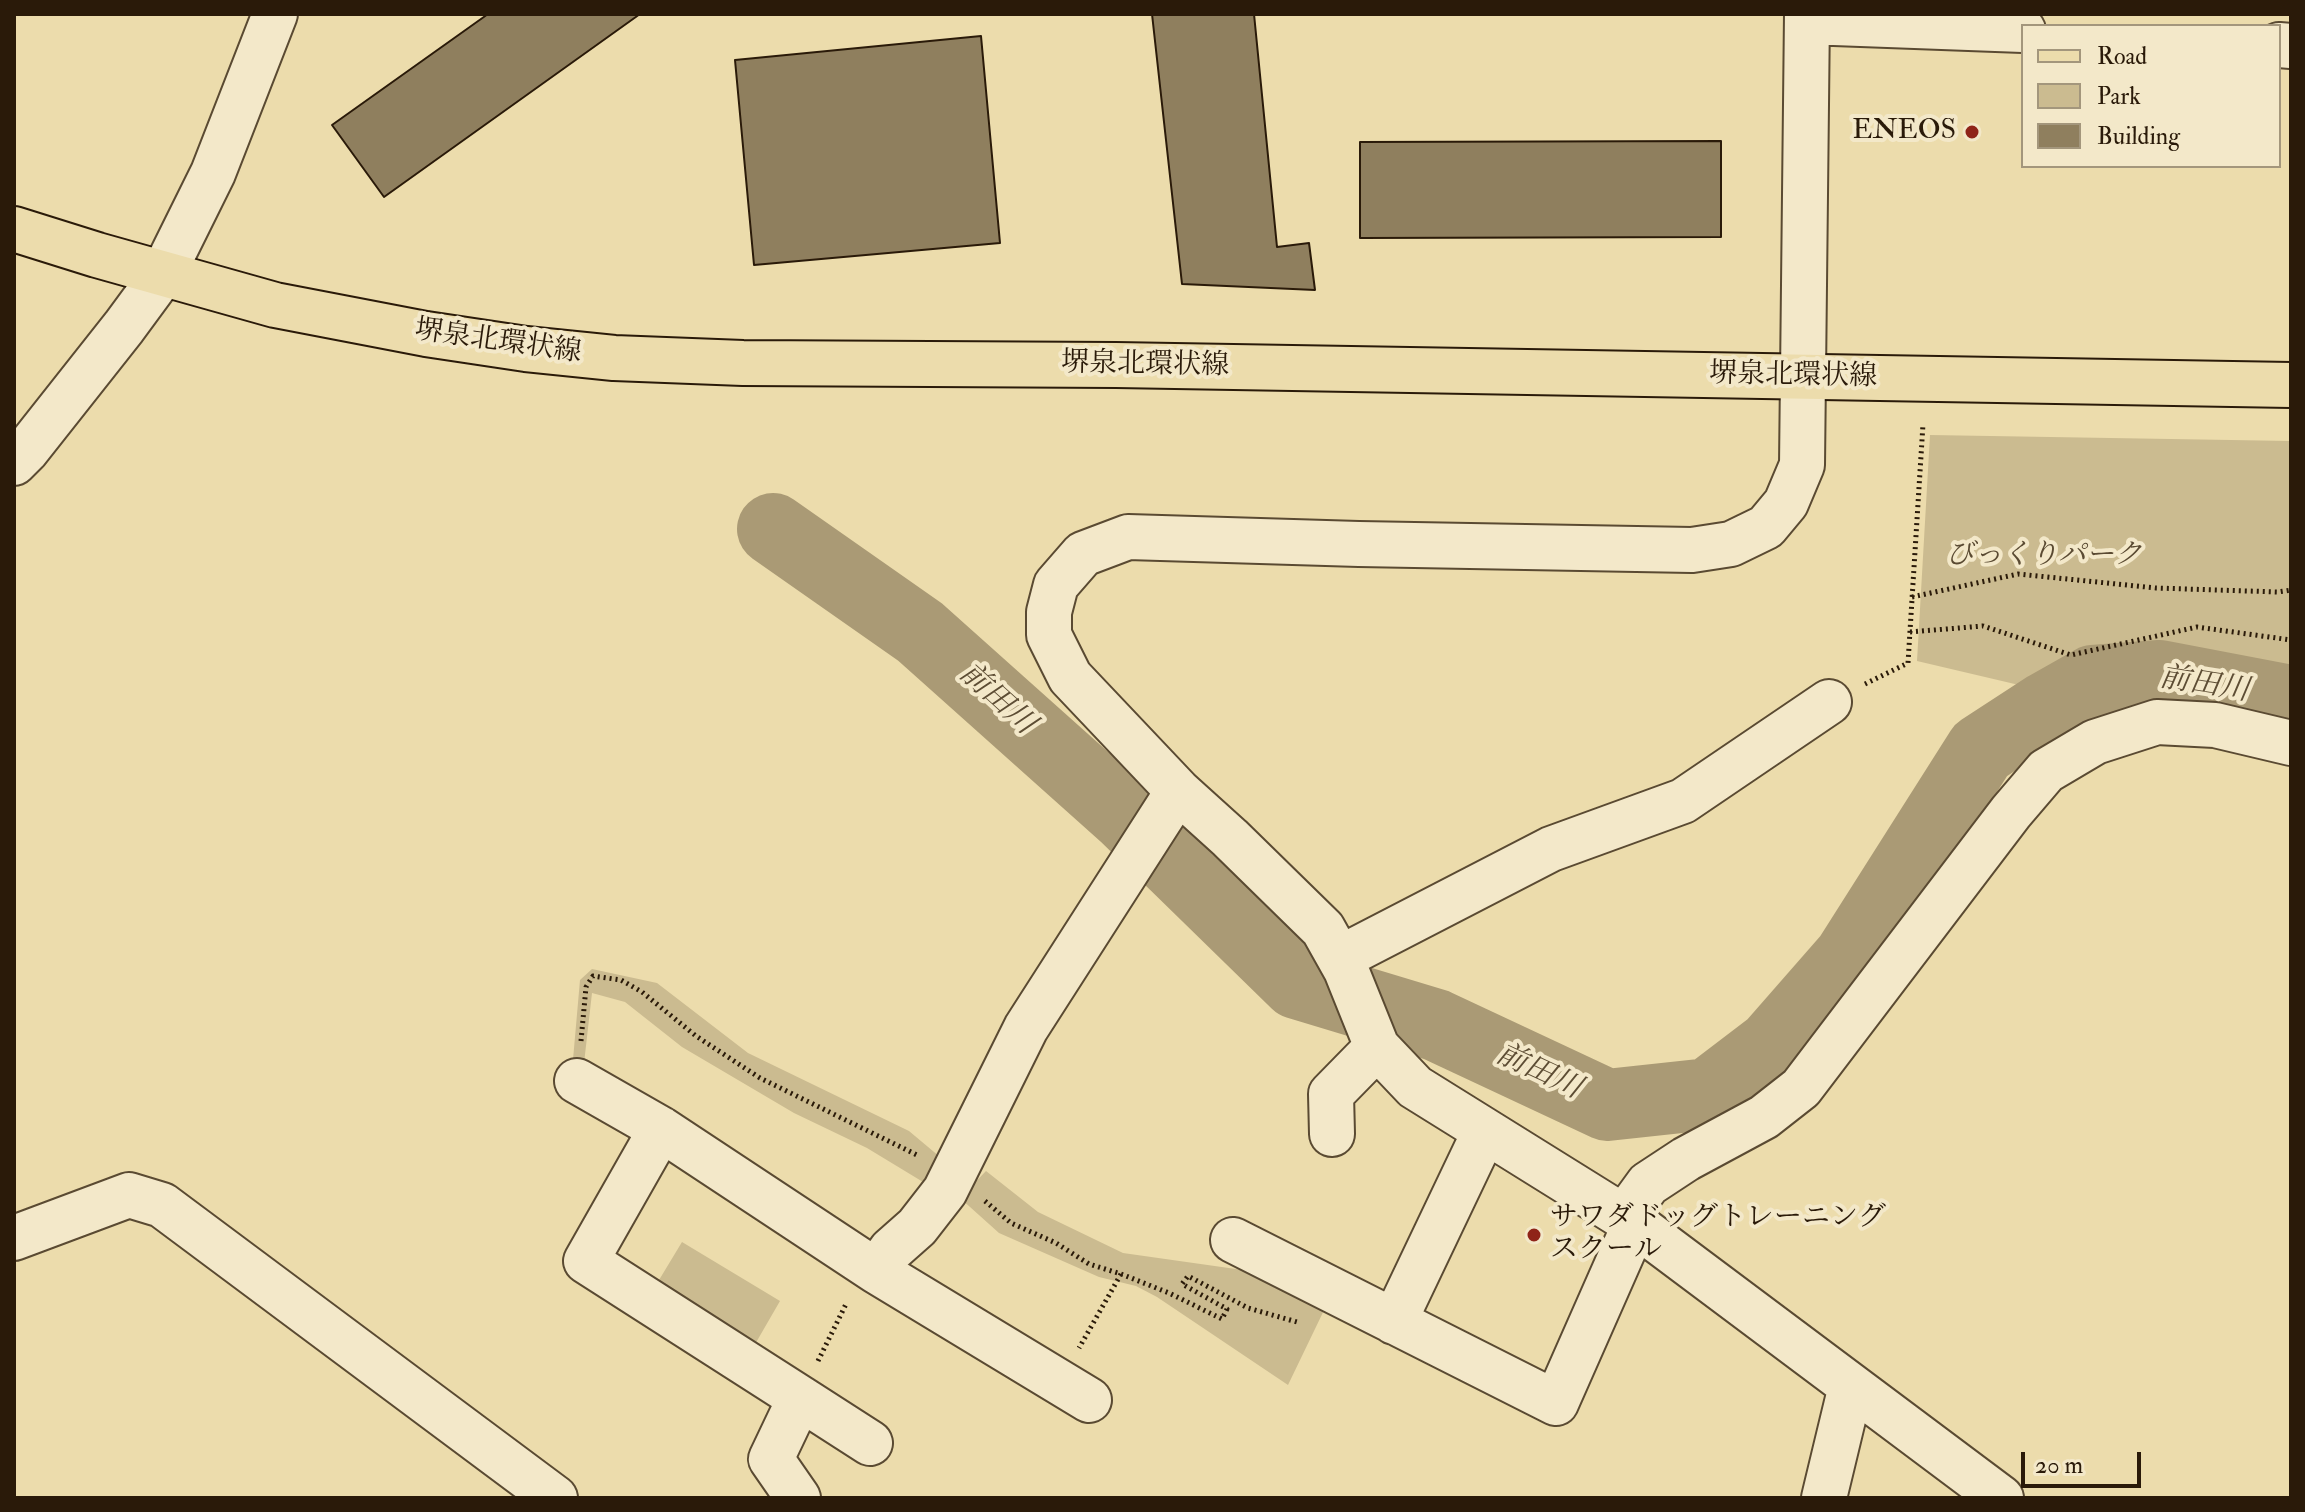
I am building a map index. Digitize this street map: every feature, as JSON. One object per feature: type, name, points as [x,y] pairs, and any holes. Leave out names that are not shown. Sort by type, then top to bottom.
[{"type":"main road","name":"堺泉北環状線","points":[[14,229],[275,305],[426,334],[614,358],[743,363],[1116,365],[2291,385]]},
{"type":"street","points":[[14,463],[163,274],[213,173],[275,14]]},
{"type":"street","points":[[2001,1498],[1630,1220],[1415,1087],[1374,1040],[1343,964],[1323,929],[1178,791],[1070,677],[1049,635],[1049,612],[1056,585],[1083,554],[1128,537],[1692,550],[1731,544],[1766,527],[1786,503],[1802,465],[1807,18],[2006,24]]},
{"type":"street","points":[[1343,964],[1551,849],[1683,801],[1829,702]]},
{"type":"street","points":[[1233,1240],[1556,1403],[1630,1220],[1648,1184],[1686,1159],[1764,1117],[1801,1088],[2001,824],[2046,771],[2095,742],[2157,722],[2215,725],[2291,743]]},
{"type":"street","points":[[871,1268],[917,1227],[945,1191],[1026,1028],[1178,791]]},
{"type":"street","points":[[1332,1134],[1331,1094],[1374,1040]]},
{"type":"street","points":[[577,1081],[661,1129],[871,1268],[1074,1392]]},
{"type":"street","points":[[661,1129],[586,1261],[870,1443]]},
{"type":"street","points":[[1394,1322],[1485,1131]]},
{"type":"street","points":[[14,1238],[129,1195],[162,1205],[555,1498]]},
{"type":"street","points":[[1824,1498],[1851,1386]]},
{"type":"street","points":[[798,1498],[771,1459],[800,1398]]},
{"type":"path","points":[[1829,702],[1908,663],[1923,424]]},
{"type":"path","points":[[1912,597],[2018,574],[2156,588],[2291,590]]},
{"type":"path","points":[[2278,592],[2291,598]]},
{"type":"path","points":[[1910,632],[1983,626],[2071,655],[2197,627],[2291,640]]},
{"type":"path","points":[[577,1081],[586,987],[593,976],[621,980],[642,992],[696,1036],[760,1078],[953,1174],[1011,1223],[1056,1243],[1089,1264],[1169,1293],[1222,1319],[1227,1309],[1182,1284],[1188,1276],[1248,1308],[1296,1323]]},
{"type":"path","points":[[800,1398],[871,1268]]},
{"type":"path","points":[[1074,1392],[1121,1274]]},
{"type":"green space","name":"びっくりパーク","points":[[1930,435],[2291,441],[2291,684],[2183,662],[2106,664],[2036,689],[1917,661]]},
{"type":"green space","points":[[592,969],[657,983],[748,1053],[909,1131],[940,1157],[928,1185],[867,1148],[794,1113],[682,1047],[625,1002],[592,993],[583,1072],[572,1071],[580,980]]},
{"type":"green space","points":[[986,1171],[1038,1212],[1123,1253],[1264,1273],[1327,1304],[1288,1385],[1157,1297],[1136,1286],[1099,1277],[999,1233],[960,1198]]},
{"type":"green space","points":[[682,1242],[780,1301],[754,1346],[656,1285]]},
{"type":"building","points":[[488,14],[640,14],[384,197],[332,125]]},
{"type":"building","points":[[1152,14],[1254,14],[1277,247],[1309,243],[1315,290],[1182,284]]},
{"type":"building","points":[[981,36],[1000,243],[754,265],[735,60]]},
{"type":"building","points":[[1721,141],[1721,237],[1360,238],[1360,142]]},
{"type":"waterway","name":"前田川","points":[[773,529],[920,632],[1127,817],[1297,983],[1436,1025],[1607,1105],[1709,1094],[1772,1046],[1849,958],[1981,750],[2047,707],[2093,681],[2160,676],[2291,701]]},
{"type":"place","name":"ENEOS","points":[[1972,132]]},
{"type":"place","name":"サワダドッグトレーニング スクール","points":[[1534,1235]]}]
